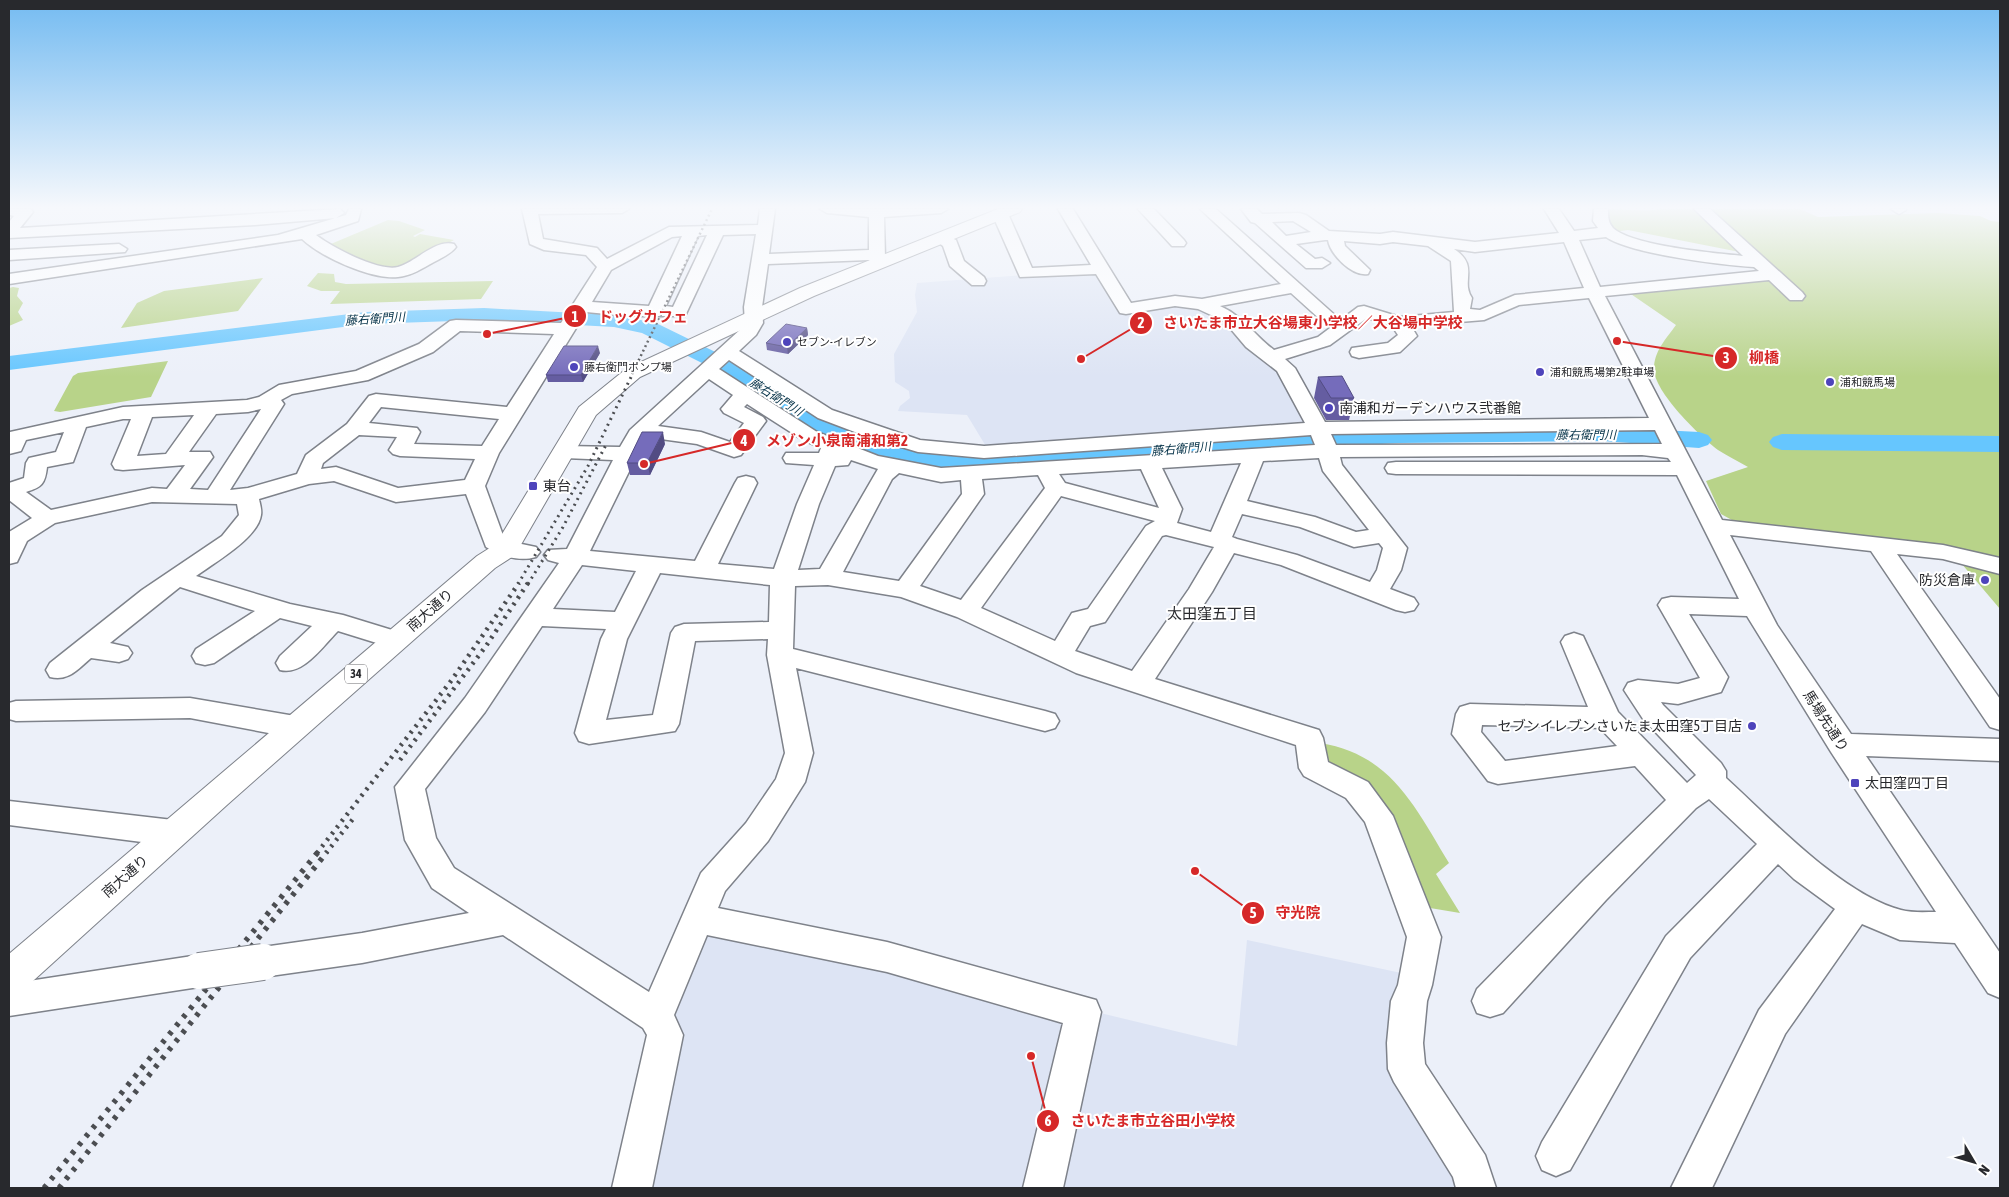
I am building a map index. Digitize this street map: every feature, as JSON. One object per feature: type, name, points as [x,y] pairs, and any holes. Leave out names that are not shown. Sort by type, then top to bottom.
[{"type":"main road","name":"34","points":[[754,317],[866,265]]},
{"type":"main road","name":"南大通り","points":[[9,978],[294,727],[486,562],[517,550],[564,452],[587,412],[602,397],[633,374],[674,353],[754,317]]},
{"type":"street","points":[[9,279],[111,265]]},
{"type":"street","points":[[361,265],[374,270],[398,273],[414,265]]},
{"type":"street","points":[[517,550],[494,542],[474,486],[488,453],[605,267],[609,265]]},
{"type":"street","points":[[655,312],[677,265]]},
{"type":"street","points":[[9,448],[14,446],[17,436],[78,422],[123,413],[248,406],[266,401],[286,389],[361,376],[426,348],[456,325],[574,318],[628,312],[679,312],[701,265]]},
{"type":"street","points":[[632,1188],[665,1035],[656,1016],[443,878],[421,840],[410,787],[476,705],[534,618],[566,556],[637,434],[750,331],[754,323],[753,307],[759,265]]},
{"type":"street","points":[[958,265],[978,281]]},
{"type":"street","points":[[1024,265],[1026,273],[1101,268]]},
{"type":"street","points":[[1099,265],[1126,308],[1175,301],[1202,304],[1293,287]]},
{"type":"street","points":[[1268,265],[1328,317]]},
{"type":"street","points":[[1356,265],[1362,270]]},
{"type":"street","points":[[1460,265],[1460,295],[1463,298],[1461,310],[1467,317]]},
{"type":"street","name":"馬場先通り","points":[[1582,265],[1771,636],[2000,982]]},
{"type":"street","points":[[1763,265],[1796,296]]},
{"type":"street","points":[[1270,357],[1324,341],[1364,311],[1399,322],[1467,317],[1484,315],[1515,300],[1773,275]]},
{"type":"street","points":[[1238,297],[1260,312]]},
{"type":"street","points":[[1202,304],[1230,317],[1253,343],[1285,368],[1323,439],[1331,466],[1396,548],[1389,570],[1376,593]]},
{"type":"street","points":[[1359,352],[1393,348],[1408,336],[1399,322]]},
{"type":"street","points":[[718,361],[745,394],[810,436],[830,452]]},
{"type":"street","points":[[718,361],[825,414],[875,433],[918,446],[984,452],[1323,439],[1673,444]]},
{"type":"street","points":[[642,430],[701,438],[734,451],[756,421],[731,409],[745,394]]},
{"type":"street","points":[[306,478],[314,460],[354,428],[376,400],[513,414]]},
{"type":"street","points":[[215,496],[274,404],[266,401]]},
{"type":"street","points":[[172,460],[209,408]]},
{"type":"street","points":[[144,412],[123,464],[202,457],[174,495]]},
{"type":"street","points":[[9,491],[34,482],[37,463],[65,457],[78,422]]},
{"type":"street","points":[[354,428],[410,432],[400,450],[488,453]]},
{"type":"street","points":[[794,458],[830,452],[941,475],[971,474],[1051,479],[1149,462],[1255,456],[1323,439],[1642,449],[1673,444]]},
{"type":"street","points":[[1396,468],[1673,444]]},
{"type":"street","points":[[564,452],[627,454]]},
{"type":"street","points":[[656,1016],[712,883],[757,832],[790,782],[799,753],[780,643],[783,578],[830,452]]},
{"type":"street","points":[[1138,682],[1200,592],[1224,542],[1234,505],[1255,456]]},
{"type":"street","points":[[1060,654],[1081,619],[1096,616],[1154,531],[1166,522],[1171,509],[1149,462]]},
{"type":"street","points":[[828,577],[883,475],[895,466]]},
{"type":"street","points":[[12,544],[47,518],[152,495],[247,495],[306,478],[336,474],[396,495],[474,486]]},
{"type":"street","points":[[905,590],[973,494],[971,474]]},
{"type":"street","points":[[1051,479],[1224,542],[1289,560],[1405,604]]},
{"type":"street","points":[[966,610],[1051,479]]},
{"type":"street","points":[[703,569],[746,483]]},
{"type":"street","points":[[9,491],[47,518]]},
{"type":"street","points":[[59,670],[176,578],[230,540],[245,525],[250,515],[247,495]]},
{"type":"street","points":[[1234,505],[1307,522],[1354,540],[1384,535]]},
{"type":"street","points":[[1714,526],[1943,552],[2000,566]]},
{"type":"street","points":[[1879,546],[2000,720]]},
{"type":"street","points":[[566,556],[783,578],[828,577],[905,590],[966,610],[1085,666],[1310,738],[1314,768],[1357,790],[1378,816],[1424,937],[1415,985],[1409,1001],[1405,1044],[1407,1069],[1471,1169],[1476,1188]]},
{"type":"street","points":[[651,566],[614,639],[589,732],[665,724],[684,633],[780,643],[1045,721]]},
{"type":"street","points":[[176,578],[396,640]]},
{"type":"street","points":[[1490,1001],[1595,890],[1685,800],[1711,782],[1713,776],[1711,771],[1653,712],[1638,690],[1678,694],[1711,685],[1714,677],[1671,605],[1756,608]]},
{"type":"street","points":[[205,656],[277,608]]},
{"type":"street","points":[[534,618],[622,621]]},
{"type":"street","points":[[289,663],[332,622]]},
{"type":"street","points":[[1574,642],[1607,718],[1685,800]]},
{"type":"street","points":[[86,648],[119,653]]},
{"type":"street","points":[[16,711],[190,708],[294,727]]},
{"type":"street","points":[[1607,718],[1470,714],[1466,734],[1498,773],[1642,754]]},
{"type":"street","points":[[1841,744],[2000,750]]},
{"type":"street","points":[[1711,782],[1776,845],[1805,870],[1856,906],[1900,925],[1966,929]]},
{"type":"street","points":[[9,813],[174,833]]},
{"type":"street","points":[[1556,1156],[1678,946],[1776,845]]},
{"type":"street","points":[[1691,1188],[1772,1022],[1856,906]]},
{"type":"street","points":[[697,918],[887,957],[1083,1012],[1043,1188]]},
{"type":"street","points":[[9,1000],[362,948],[507,920]]},
{"type":"shaded area","points":[[1095,270],[1123,310],[1176,304],[1219,314],[1282,370],[1311,424],[987,448],[967,415],[898,411],[900,406],[910,398],[909,391],[895,382],[894,354],[917,312],[915,295],[917,283]]},
{"type":"shaded area","points":[[708,929],[1092,1011],[1237,1046],[1247,940],[1406,974],[1398,990],[1463,1188],[638,1188],[671,1036],[668,1015]]},
{"type":"green space","points":[[378,265],[410,265],[397,272]]},
{"type":"green space","name":"浦和競馬場","points":[[1766,265],[2000,265],[2000,557],[1966,550],[1741,525],[1721,514],[1706,481],[1748,467],[1721,452],[1710,443],[1679,413],[1661,389],[1654,369],[1656,356],[1676,325],[1625,290],[1775,277]]},
{"type":"green space","points":[[318,273],[334,274],[335,282],[346,284],[493,281],[481,299],[330,304],[340,291],[321,291],[307,286]]},
{"type":"green space","points":[[263,278],[238,311],[121,328],[137,303],[164,291]]},
{"type":"green space","points":[[9,288],[19,288],[17,296],[23,303],[18,312],[23,320],[9,326]]},
{"type":"green space","points":[[168,361],[151,397],[60,412],[54,411],[73,376],[78,373]]},
{"type":"green space","points":[[1961,563],[2000,573],[2000,609]]},
{"type":"green space","points":[[1320,743],[1345,749],[1365,759],[1383,771],[1412,803],[1449,863],[1436,874],[1460,913],[1418,906],[1385,816],[1322,765]]},
{"type":"building","points":[[786,324],[807,328],[787,347],[766,343]]},
{"type":"building","name":"藤右衛門ポンプ場","points":[[564,346],[598,346],[581,375],[546,375]]},
{"type":"building","points":[[1342,376],[1354,398],[1331,398],[1318,377]]},
{"type":"building","points":[[642,432],[663,432],[647,463],[627,463]]},
{"type":"waterway","name":"藤右衛門川","points":[[9,363],[366,318],[484,314],[614,321],[648,328],[670,337],[732,369],[823,427],[877,450],[942,463],[998,463],[1072,459],[1241,444],[1399,436],[1603,434],[1699,440]]},
{"type":"waterway","name":"藤右衛門川","points":[[1782,442],[2000,444]]},
{"type":"railway","points":[[632,374],[685,265]]},
{"type":"railway","points":[[518,584],[588,466],[633,373]]},
{"type":"railway","points":[[528,584],[563,527],[607,443]]},
{"type":"railway","points":[[317,853],[451,681],[519,583]]},
{"type":"railway","points":[[400,760],[486,646],[528,583]]},
{"type":"railway","points":[[326,853],[353,819]]},
{"type":"railway","points":[[44,1188],[318,852]]},
{"type":"railway","points":[[59,1188],[327,852]]},
{"type":"place","name":"ドッグカフェ","points":[[487,334]]},
{"type":"place","name":"柳橋","points":[[1617,341]]},
{"type":"place","name":"セブン-イレブン","points":[[787,342]]},
{"type":"place","name":"さいたま市立大谷場東小学校／大谷場中学校","points":[[1081,359]]},
{"type":"place","name":"藤右衛門ポンプ場","points":[[574,367]]},
{"type":"place","name":"浦和競馬場第2駐車場","points":[[1540,372]]},
{"type":"place","name":"浦和競馬場","points":[[1830,382]]},
{"type":"place","name":"南浦和ガーデンハウス弐番館","points":[[1329,408]]},
{"type":"place","name":"メゾン小泉南浦和第2","points":[[644,464]]},
{"type":"place","name":"東台","points":[[533,486]]},
{"type":"place","name":"防災倉庫","points":[[1985,580]]},
{"type":"place","name":"セブンイレブンさいたま太田窪5丁目店","points":[[1752,726]]},
{"type":"place","name":"太田窪四丁目","points":[[1855,783]]},
{"type":"place","name":"守光院","points":[[1195,871]]},
{"type":"place","name":"さいたま市立谷田小学校","points":[[1031,1056]]},
{"type":"district","name":"太田窪五丁目","points":[[1212,614]]}]
